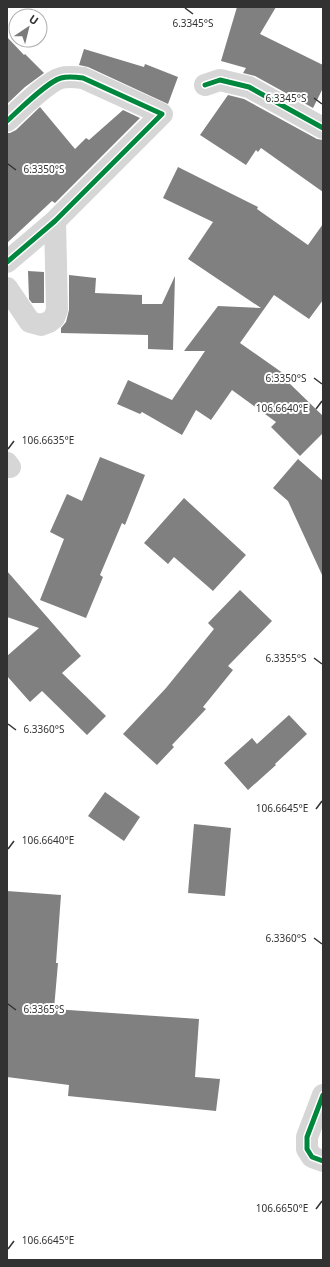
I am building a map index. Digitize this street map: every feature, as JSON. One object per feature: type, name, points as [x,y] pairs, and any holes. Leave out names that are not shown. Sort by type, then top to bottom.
[{"type":"street","points":[[7,121],[52,82],[62,77],[83,78],[162,114],[55,221],[7,262]]},
{"type":"street","points":[[205,85],[220,80],[249,87],[323,128]]},
{"type":"street","points":[[7,288],[30,322],[41,325],[54,318],[57,310],[55,221]]},
{"type":"street","points":[[323,1095],[307,1137],[308,1149],[312,1157],[323,1161]]},
{"type":"building","points":[[237,7],[276,7],[260,34],[323,65],[323,88],[313,108],[255,76],[243,73],[246,68],[221,61]]},
{"type":"building","points":[[7,37],[8,48],[17,48],[44,73],[25,87],[7,104]]},
{"type":"building","points":[[84,49],[144,67],[145,64],[178,77],[168,104],[88,67],[79,65]]},
{"type":"building","points":[[228,95],[244,99],[317,139],[323,140],[323,192],[261,148],[258,152],[256,150],[246,165],[200,135]]},
{"type":"building","points":[[40,107],[75,149],[86,138],[89,140],[123,110],[140,118],[55,203],[52,201],[7,243],[7,133],[16,130]]},
{"type":"building","points":[[178,167],[258,207],[257,209],[308,245],[323,224],[323,300],[309,319],[274,295],[240,343],[287,376],[285,379],[323,416],[323,433],[300,456],[271,427],[276,422],[232,390],[211,420],[196,410],[182,435],[142,412],[140,414],[117,404],[128,380],[172,400],[205,351],[184,351],[218,306],[261,308],[188,259],[213,222],[163,198]]},
{"type":"building","points":[[28,271],[44,272],[44,303],[32,303],[29,299]]},
{"type":"building","points":[[69,275],[96,278],[95,293],[142,295],[142,304],[162,304],[175,276],[173,350],[148,349],[148,335],[61,333],[61,328],[66,322],[69,310]]},
{"type":"building","points":[[100,457],[145,475],[125,525],[122,523],[100,575],[103,577],[86,618],[40,600],[64,539],[50,532],[67,494],[82,501]]},
{"type":"building","points":[[298,459],[323,481],[323,577],[288,501],[273,488]]},
{"type":"building","points":[[184,498],[246,555],[213,591],[174,557],[168,564],[144,543]]},
{"type":"building","points":[[7,571],[81,656],[62,673],[106,716],[87,735],[42,691],[30,702],[7,676],[7,656],[39,628],[7,617]]},
{"type":"building","points":[[240,590],[272,621],[228,666],[233,670],[203,707],[206,709],[172,745],[174,747],[157,765],[123,734],[166,688],[214,629],[208,623]]},
{"type":"building","points":[[289,715],[307,734],[248,790],[224,763],[252,738],[257,744]]},
{"type":"building","points":[[105,792],[140,817],[124,841],[88,816]]},
{"type":"building","points":[[194,824],[231,828],[225,896],[188,893]]},
{"type":"building","points":[[7,891],[61,895],[54,1009],[199,1019],[195,1077],[220,1079],[216,1111],[68,1096],[69,1085],[7,1077]]},
{"type":"cycle path","points":[[7,121],[48,85],[61,78],[69,77],[83,78],[162,114],[55,221],[7,262]]},
{"type":"cycle path","points":[[205,85],[220,80],[249,87],[323,128]]},
{"type":"cycle path","points":[[323,1095],[307,1137],[307,1149],[312,1157],[323,1161]]}]
